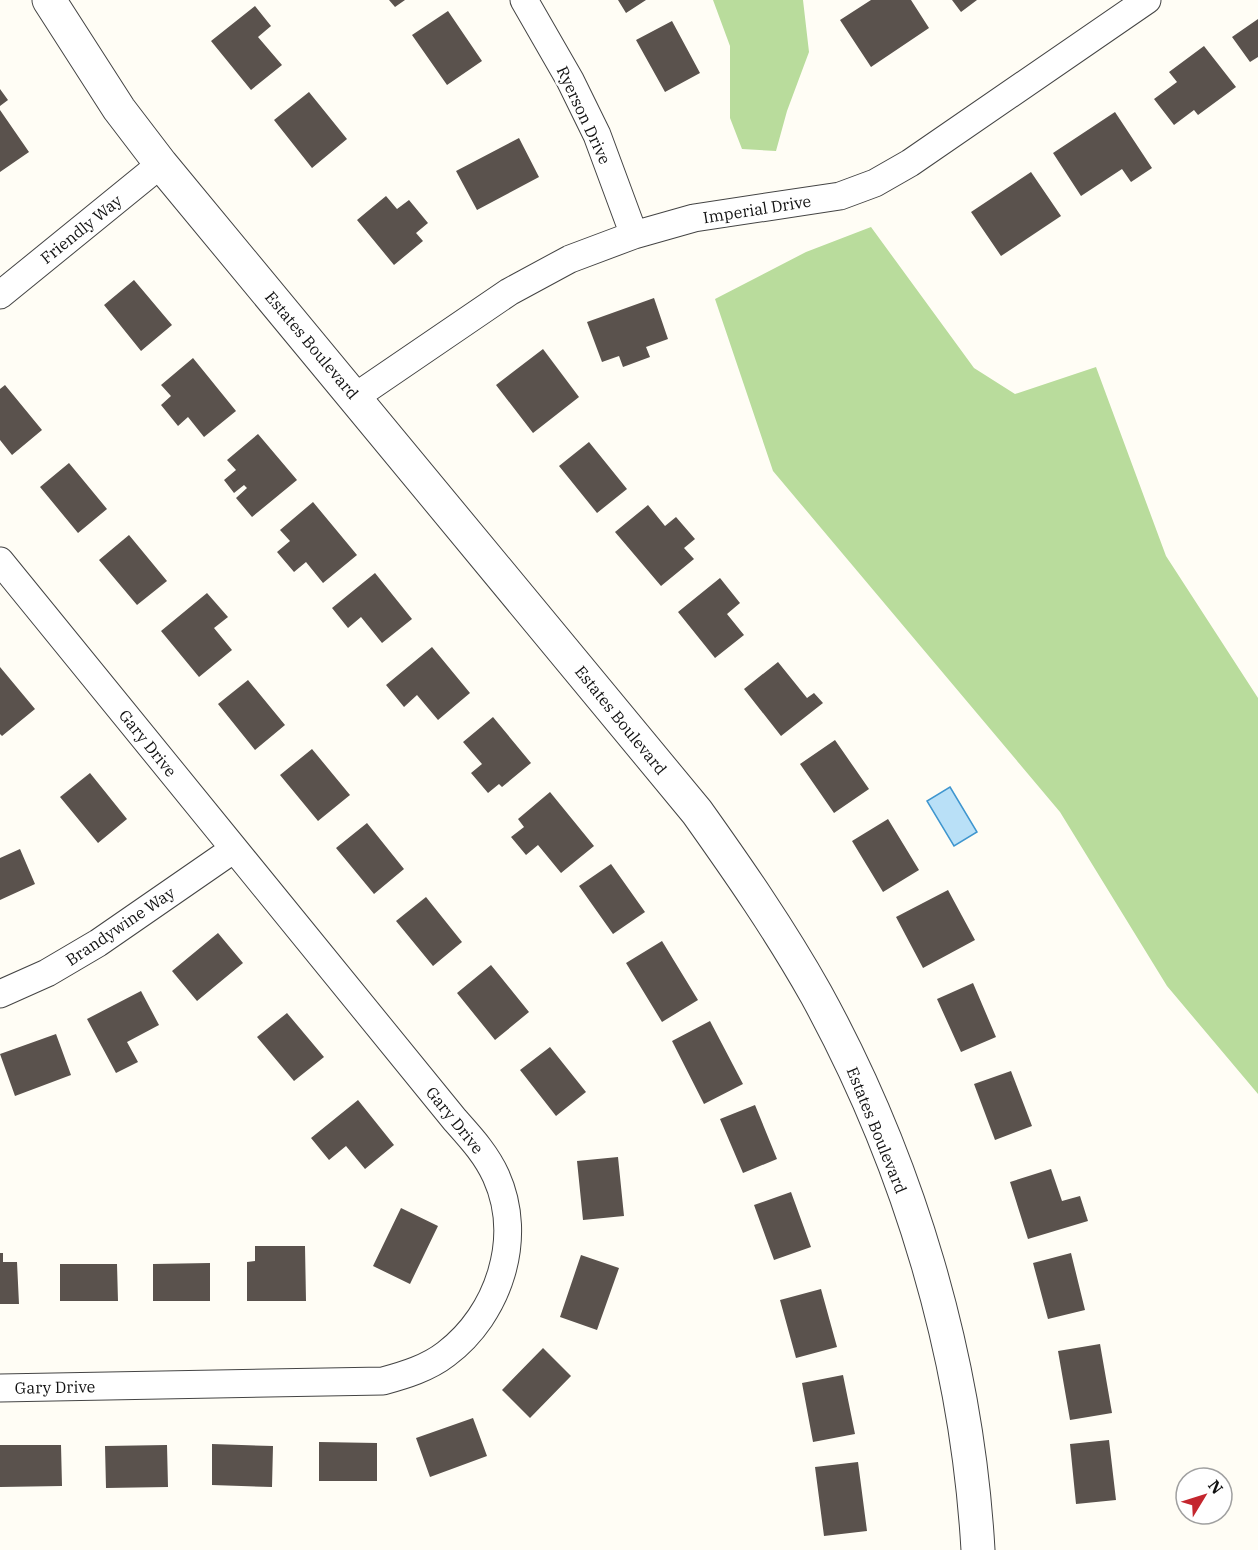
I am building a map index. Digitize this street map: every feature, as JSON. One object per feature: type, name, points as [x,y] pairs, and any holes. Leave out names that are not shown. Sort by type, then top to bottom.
[{"type":"street","name":"Estates Boulevard","points":[[49,0],[119,109],[161,164],[697,812],[753,891],[816,994],[859,1081],[920,1238],[939,1308],[960,1402],[975,1498],[978,1550]]},
{"type":"street","name":"Ryerson Drive","points":[[524,0],[570,80],[597,135],[633,235]]},
{"type":"street","name":"Imperial Drive","points":[[355,397],[508,292],[570,259],[633,235],[694,218],[840,196],[875,183],[910,163],[1147,0]]},
{"type":"street","name":"Friendly Way","points":[[0,295],[161,164]]},
{"type":"street","name":"Gary Drive","points":[[0,561],[482,1150],[497,1178],[506,1211],[507,1242],[501,1275],[489,1306],[469,1334],[445,1355],[414,1372],[383,1381],[0,1388]]},
{"type":"street","name":"Brandywine Way","points":[[0,994],[47,973],[98,943],[234,849]]},
{"type":"green space","points":[[713,0],[803,0],[809,52],[787,111],[776,151],[742,149],[730,118],[730,46]]},
{"type":"green space","points":[[871,227],[974,368],[1015,394],[1096,367],[1166,556],[1258,698],[1258,1094],[1167,986],[1060,812],[773,471],[715,299],[806,252]]},
{"type":"water","points":[[950,787],[977,832],[954,846],[927,801]]},
{"type":"building","points":[[389,0],[405,0],[395,7]]},
{"type":"building","points":[[618,0],[646,0],[626,13]]},
{"type":"building","points":[[871,0],[911,0],[929,28],[871,67],[840,20]]},
{"type":"building","points":[[952,0],[977,0],[961,12]]},
{"type":"building","points":[[255,6],[271,26],[258,37],[282,65],[251,90],[211,41]]},
{"type":"building","points":[[448,11],[482,61],[447,85],[412,35]]},
{"type":"building","points":[[1258,19],[1258,57],[1250,62],[1232,37]]},
{"type":"building","points":[[672,21],[700,73],[665,92],[636,40]]},
{"type":"building","points":[[1204,46],[1236,87],[1198,115],[1194,110],[1174,125],[1154,99],[1177,82],[1169,72]]},
{"type":"building","points":[[0,89],[8,100],[0,106]]},
{"type":"building","points":[[309,92],[347,139],[312,168],[274,120]]},
{"type":"building","points":[[0,110],[29,152],[0,172]]},
{"type":"building","points":[[1115,112],[1152,168],[1131,182],[1122,169],[1081,196],[1053,153]]},
{"type":"building","points":[[519,138],[539,177],[477,210],[456,171]]},
{"type":"building","points":[[1031,172],[1061,216],[1001,256],[971,212]]},
{"type":"building","points":[[386,196],[397,209],[409,200],[428,223],[416,233],[423,241],[394,265],[357,220]]},
{"type":"building","points":[[134,280],[172,325],[141,351],[104,305]]},
{"type":"building","points":[[654,298],[668,339],[646,347],[650,357],[623,367],[619,356],[602,362],[587,322]]},
{"type":"building","points":[[543,349],[579,397],[533,433],[496,385]]},
{"type":"building","points":[[193,358],[236,411],[204,437],[188,417],[178,426],[161,405],[171,396],[161,385]]},
{"type":"building","points":[[5,385],[42,430],[12,455],[0,440],[0,389]]},
{"type":"building","points":[[258,434],[297,480],[252,517],[236,498],[247,488],[244,485],[234,493],[224,480],[236,470],[227,460]]},
{"type":"building","points":[[589,442],[627,489],[597,513],[559,466]]},
{"type":"building","points":[[69,463],[107,509],[78,533],[40,487]]},
{"type":"building","points":[[313,502],[357,555],[323,583],[306,562],[294,572],[277,552],[290,541],[280,530]]},
{"type":"building","points":[[648,505],[665,526],[676,517],[695,539],[684,548],[694,559],[661,586],[615,532]]},
{"type":"building","points":[[129,535],[167,581],[137,605],[99,560]]},
{"type":"building","points":[[375,573],[412,619],[382,643],[361,617],[348,628],[332,608]]},
{"type":"building","points":[[720,578],[740,603],[727,614],[744,635],[715,658],[678,612]]},
{"type":"building","points":[[207,593],[228,617],[214,628],[232,650],[199,677],[161,631]]},
{"type":"building","points":[[432,647],[470,693],[438,720],[417,695],[404,707],[386,685]]},
{"type":"building","points":[[778,662],[807,698],[814,693],[823,703],[781,736],[744,689]]},
{"type":"building","points":[[0,667],[35,709],[2,736],[0,734]]},
{"type":"building","points":[[248,680],[285,725],[255,750],[218,704]]},
{"type":"building","points":[[493,717],[531,763],[502,787],[499,784],[488,793],[471,773],[482,764],[463,742]]},
{"type":"building","points":[[835,740],[869,789],[834,813],[800,764]]},
{"type":"building","points":[[312,749],[350,795],[318,821],[280,775]]},
{"type":"building","points":[[90,773],[127,819],[98,843],[60,797]]},
{"type":"building","points":[[550,792],[594,846],[561,873],[538,845],[526,855],[511,837],[524,827],[518,819]]},
{"type":"building","points":[[888,819],[919,870],[883,892],[852,841]]},
{"type":"building","points":[[367,823],[404,869],[374,894],[336,848]]},
{"type":"building","points":[[20,849],[35,884],[0,900],[0,858]]},
{"type":"building","points":[[611,864],[645,912],[613,934],[579,886]]},
{"type":"building","points":[[948,890],[975,940],[923,968],[896,917]]},
{"type":"building","points":[[426,897],[462,942],[433,966],[396,921]]},
{"type":"building","points":[[218,933],[243,963],[197,1001],[172,971]]},
{"type":"building","points":[[662,941],[698,1000],[662,1022],[626,963]]},
{"type":"building","points":[[491,965],[529,1012],[495,1040],[457,993]]},
{"type":"building","points":[[973,983],[996,1037],[961,1052],[937,999]]},
{"type":"building","points":[[141,991],[159,1025],[127,1042],[138,1062],[116,1073],[87,1019]]},
{"type":"building","points":[[287,1013],[324,1057],[294,1081],[257,1037]]},
{"type":"building","points":[[710,1021],[743,1084],[704,1104],[672,1041]]},
{"type":"building","points":[[56,1034],[71,1075],[15,1096],[0,1054]]},
{"type":"building","points":[[550,1047],[586,1092],[556,1116],[520,1070]]},
{"type":"building","points":[[1011,1071],[1032,1126],[995,1140],[974,1084]]},
{"type":"building","points":[[358,1100],[394,1145],[365,1169],[346,1146],[329,1160],[311,1138]]},
{"type":"building","points":[[755,1105],[777,1159],[743,1173],[720,1119]]},
{"type":"building","points":[[618,1157],[624,1216],[583,1220],[577,1161]]},
{"type":"building","points":[[1051,1169],[1062,1201],[1080,1196],[1088,1221],[1028,1239],[1010,1182]]},
{"type":"building","points":[[791,1192],[811,1247],[774,1260],[754,1205]]},
{"type":"building","points":[[401,1208],[438,1226],[410,1284],[373,1266]]},
{"type":"building","points":[[255,1246],[305,1246],[306,1301],[247,1301],[247,1262],[255,1261]]},
{"type":"building","points":[[0,1253],[3,1253],[3,1262],[17,1262],[19,1304],[0,1304]]},
{"type":"building","points":[[1071,1253],[1085,1310],[1048,1319],[1033,1263]]},
{"type":"building","points":[[581,1255],[619,1268],[597,1330],[560,1317]]},
{"type":"building","points":[[210,1263],[210,1301],[153,1301],[153,1264]]},
{"type":"building","points":[[60,1264],[117,1264],[118,1301],[60,1301]]},
{"type":"building","points":[[821,1289],[837,1347],[796,1358],[780,1300]]},
{"type":"building","points":[[1100,1344],[1112,1413],[1070,1420],[1058,1351]]},
{"type":"building","points":[[543,1348],[571,1376],[530,1418],[502,1390]]},
{"type":"building","points":[[843,1375],[855,1434],[813,1442],[802,1383]]},
{"type":"building","points":[[473,1418],[487,1456],[430,1477],[416,1438]]},
{"type":"building","points":[[1109,1440],[1116,1500],[1076,1504],[1070,1444]]},
{"type":"building","points":[[319,1442],[377,1443],[377,1481],[319,1481]]},
{"type":"building","points":[[212,1444],[273,1446],[272,1487],[212,1485]]},
{"type":"building","points":[[0,1445],[61,1445],[62,1486],[0,1487]]},
{"type":"building","points":[[167,1445],[168,1487],[106,1488],[105,1446]]},
{"type":"building","points":[[858,1462],[867,1531],[824,1536],[815,1467]]}]
